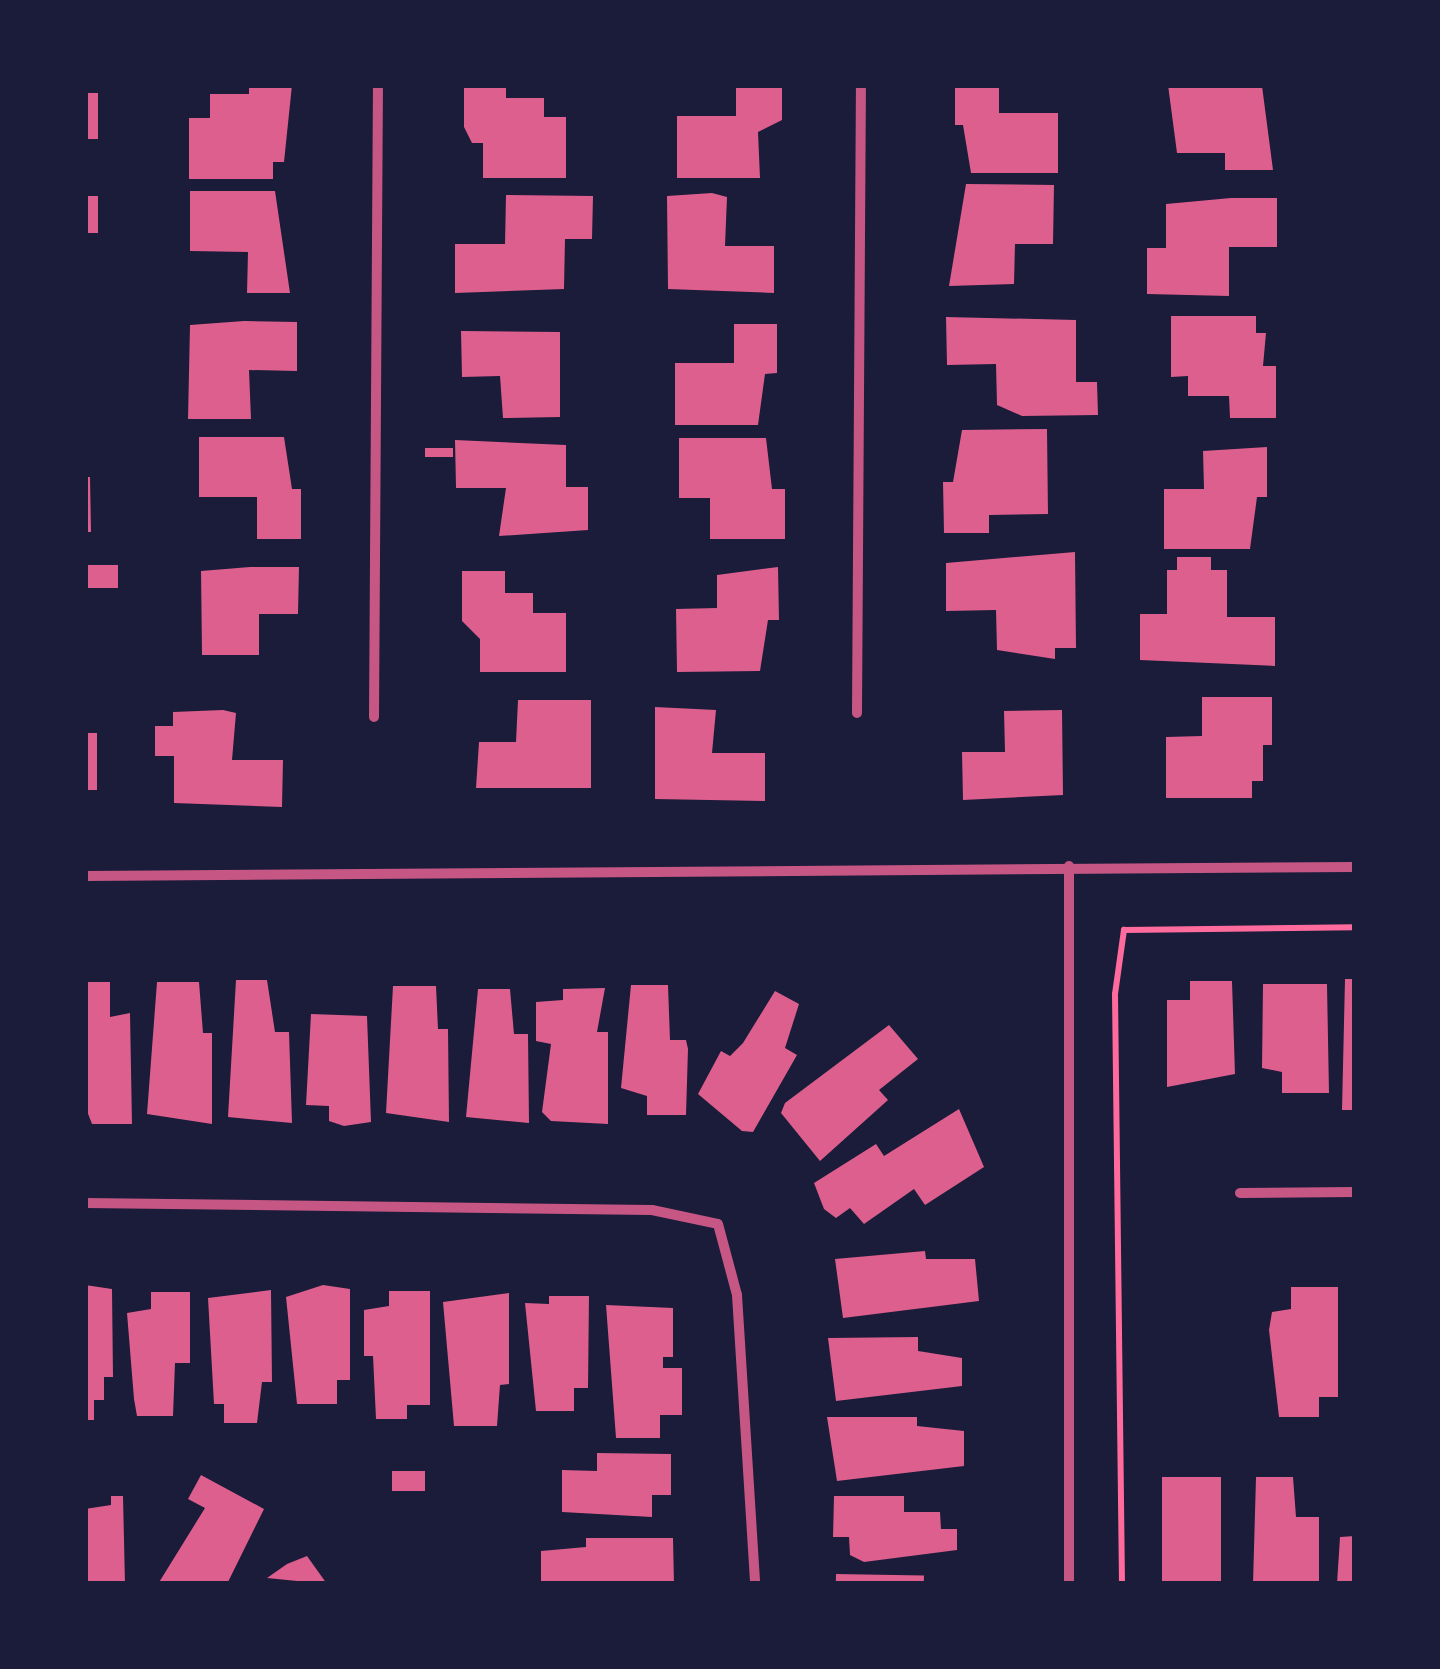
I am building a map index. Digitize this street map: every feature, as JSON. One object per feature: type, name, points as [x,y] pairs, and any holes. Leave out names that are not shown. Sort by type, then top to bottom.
[{"type":"street","points":[[374,717],[378,85]]},
{"type":"street","points":[[857,713],[861,85]]},
{"type":"street","points":[[85,876],[1068,866],[1355,867]]},
{"type":"street","points":[[1068,866],[1069,1584]]},
{"type":"street","points":[[1240,1193],[1355,1192]]},
{"type":"street","points":[[85,1203],[652,1210],[718,1224],[737,1295],[756,1584]]},
{"type":"path","points":[[1122,1584],[1115,994],[1124,930],[1355,927]]},
{"type":"building","points":[[249,85],[292,85],[284,162],[273,162],[273,179],[189,179],[189,118],[210,118],[210,94],[249,94]]},
{"type":"building","points":[[464,85],[506,85],[506,98],[544,98],[544,117],[566,117],[566,178],[483,178],[483,143],[472,143],[464,127]]},
{"type":"building","points":[[736,85],[782,85],[782,120],[758,132],[760,178],[677,178],[677,116],[736,116]]},
{"type":"building","points":[[955,85],[999,85],[999,113],[1058,113],[1058,173],[971,173],[963,125],[955,125]]},
{"type":"building","points":[[1168,85],[1262,86],[1273,170],[1225,170],[1225,153],[1177,153]]},
{"type":"building","points":[[85,93],[98,93],[98,139],[85,139]]},
{"type":"building","points":[[966,184],[1054,185],[1053,244],[1015,244],[1014,284],[949,286]]},
{"type":"building","points":[[190,191],[275,191],[290,293],[247,293],[248,252],[190,251]]},
{"type":"building","points":[[712,193],[727,197],[725,246],[774,246],[774,293],[668,289],[667,196]]},
{"type":"building","points":[[506,195],[593,196],[592,239],[565,239],[564,289],[455,293],[455,244],[505,244]]},
{"type":"building","points":[[85,196],[98,196],[98,233],[85,233]]},
{"type":"building","points":[[1277,198],[1277,247],[1229,247],[1229,296],[1147,294],[1147,248],[1166,248],[1166,204]]},
{"type":"building","points":[[1171,316],[1256,316],[1256,333],[1266,333],[1263,366],[1276,366],[1276,418],[1230,418],[1229,396],[1188,396],[1188,376],[1171,377]]},
{"type":"building","points":[[946,317],[1076,320],[1076,382],[1097,382],[1098,415],[1022,416],[997,405],[996,364],[947,365]]},
{"type":"building","points":[[297,322],[297,371],[249,370],[251,419],[188,419],[190,325]]},
{"type":"building","points":[[734,324],[777,324],[777,373],[765,374],[758,425],[675,425],[675,363],[734,363]]},
{"type":"building","points":[[461,331],[560,332],[560,417],[503,418],[500,376],[462,377]]},
{"type":"building","points":[[1047,429],[1048,514],[989,515],[989,533],[944,533],[943,482],[953,482],[962,430]]},
{"type":"building","points":[[199,437],[284,437],[292,489],[301,489],[301,539],[257,539],[257,497],[199,497]]},
{"type":"building","points":[[679,438],[766,438],[772,489],[785,489],[785,539],[710,539],[710,498],[679,498]]},
{"type":"building","points":[[455,440],[566,445],[566,487],[588,487],[588,530],[499,536],[506,488],[456,488]]},
{"type":"building","points":[[1267,447],[1267,497],[1257,497],[1250,549],[1164,549],[1164,489],[1204,489],[1203,451]]},
{"type":"building","points":[[425,448],[453,448],[453,457],[425,457]]},
{"type":"building","points":[[85,477],[90,477],[91,532],[85,532]]},
{"type":"building","points":[[1075,552],[1076,648],[1055,648],[1055,659],[997,650],[996,610],[946,611],[946,563]]},
{"type":"building","points":[[1177,557],[1211,557],[1211,570],[1227,570],[1227,617],[1275,617],[1275,666],[1140,660],[1140,614],[1167,614],[1167,570],[1177,570]]},
{"type":"building","points":[[85,565],[118,565],[118,588],[85,588]]},
{"type":"building","points":[[299,567],[298,614],[259,614],[259,655],[202,655],[201,571]]},
{"type":"building","points":[[778,567],[779,620],[768,620],[760,671],[677,672],[676,609],[717,608],[717,575]]},
{"type":"building","points":[[462,571],[505,571],[505,593],[533,593],[533,613],[566,613],[566,672],[480,672],[480,639],[462,621]]},
{"type":"building","points":[[1202,697],[1272,697],[1272,745],[1263,745],[1263,781],[1252,781],[1252,798],[1166,798],[1166,737],[1202,736]]},
{"type":"building","points":[[518,700],[591,700],[591,788],[476,788],[479,742],[516,742]]},
{"type":"building","points":[[655,707],[716,710],[712,753],[765,753],[765,801],[655,799]]},
{"type":"building","points":[[1062,710],[1063,795],[963,800],[962,752],[1005,752],[1004,711]]},
{"type":"building","points":[[173,712],[236,713],[232,760],[283,760],[282,807],[174,803],[174,756],[155,756],[155,726],[173,726]]},
{"type":"building","points":[[85,733],[97,733],[97,790],[85,790]]},
{"type":"building","points":[[1345,979],[1355,979],[1355,1110],[1342,1110]]},
{"type":"building","points":[[236,980],[267,980],[275,1032],[289,1032],[292,1123],[228,1117]]},
{"type":"building","points":[[1190,981],[1232,981],[1235,1074],[1167,1087],[1167,1000],[1190,1000]]},
{"type":"building","points":[[85,982],[110,982],[110,1017],[130,1013],[132,1124],[92,1124],[85,1106]]},
{"type":"building","points":[[157,982],[199,982],[203,1033],[212,1033],[212,1124],[147,1114]]},
{"type":"building","points":[[1263,984],[1327,984],[1329,1093],[1282,1093],[1282,1072],[1262,1068]]},
{"type":"building","points":[[631,985],[668,985],[670,1040],[686,1040],[688,1049],[686,1115],[647,1115],[647,1096],[621,1088]]},
{"type":"building","points":[[393,986],[436,986],[438,1029],[448,1029],[449,1122],[386,1113]]},
{"type":"building","points":[[605,988],[597,1032],[608,1032],[608,1124],[551,1121],[542,1112],[551,1044],[536,1041],[536,1002],[563,1000],[563,989]]},
{"type":"building","points":[[478,989],[510,989],[514,1034],[528,1034],[529,1123],[466,1117]]},
{"type":"building","points":[[775,991],[799,1004],[785,1048],[797,1055],[753,1132],[742,1131],[698,1094],[721,1051],[730,1056],[743,1043]]},
{"type":"building","points":[[311,1014],[367,1016],[371,1122],[344,1126],[329,1121],[329,1106],[306,1105]]},
{"type":"building","points":[[889,1025],[918,1059],[879,1090],[888,1100],[820,1161],[781,1113],[785,1103]]},
{"type":"building","points":[[959,1109],[984,1167],[925,1205],[914,1189],[864,1224],[850,1208],[836,1218],[824,1209],[814,1183],[876,1144],[884,1156]]},
{"type":"building","points":[[925,1251],[926,1259],[975,1259],[979,1301],[843,1318],[835,1259]]},
{"type":"building","points":[[85,1285],[112,1289],[113,1377],[104,1377],[104,1400],[94,1400],[94,1420],[85,1420]]},
{"type":"building","points":[[323,1285],[350,1289],[350,1380],[337,1380],[337,1404],[297,1404],[286,1297]]},
{"type":"building","points":[[1291,1287],[1338,1287],[1338,1397],[1319,1397],[1319,1417],[1279,1417],[1269,1330],[1272,1312],[1291,1309]]},
{"type":"building","points":[[271,1290],[272,1382],[262,1382],[257,1423],[224,1423],[224,1404],[214,1404],[208,1298]]},
{"type":"building","points":[[389,1291],[430,1291],[430,1405],[407,1405],[407,1419],[376,1419],[373,1356],[364,1356],[364,1310],[389,1306]]},
{"type":"building","points":[[151,1292],[190,1292],[190,1363],[175,1363],[173,1416],[137,1416],[127,1313],[151,1309]]},
{"type":"building","points":[[509,1293],[509,1384],[500,1385],[497,1426],[454,1426],[443,1302]]},
{"type":"building","points":[[549,1296],[589,1296],[588,1388],[574,1388],[574,1411],[536,1411],[525,1303],[549,1304]]},
{"type":"building","points":[[606,1305],[673,1308],[673,1357],[663,1357],[663,1368],[682,1368],[682,1415],[660,1415],[660,1438],[616,1438]]},
{"type":"building","points":[[918,1337],[918,1351],[962,1358],[962,1386],[836,1401],[828,1338]]},
{"type":"building","points":[[827,1417],[917,1417],[917,1426],[964,1431],[964,1466],[837,1481]]},
{"type":"building","points":[[597,1453],[671,1454],[671,1495],[652,1495],[652,1517],[562,1512],[562,1470],[597,1471]]},
{"type":"building","points":[[392,1471],[425,1471],[425,1491],[392,1491]]},
{"type":"building","points":[[201,1475],[264,1509],[227,1584],[158,1584],[205,1508],[188,1499]]},
{"type":"building","points":[[1162,1477],[1221,1477],[1221,1584],[1162,1584]]},
{"type":"building","points":[[1256,1477],[1293,1477],[1296,1517],[1319,1517],[1319,1584],[1253,1584]]},
{"type":"building","points":[[111,1496],[123,1496],[125,1584],[85,1584],[85,1509],[111,1505]]},
{"type":"building","points":[[834,1496],[904,1496],[904,1512],[940,1512],[941,1529],[957,1529],[957,1550],[864,1562],[850,1555],[849,1537],[833,1537]]},
{"type":"building","points":[[1355,1536],[1355,1584],[1337,1584],[1340,1537]]},
{"type":"building","points":[[586,1538],[673,1538],[674,1584],[541,1584],[541,1551],[586,1547]]},
{"type":"building","points":[[307,1556],[327,1584],[267,1578],[287,1564]]},
{"type":"building","points":[[836,1574],[924,1576],[924,1584],[836,1584]]}]
